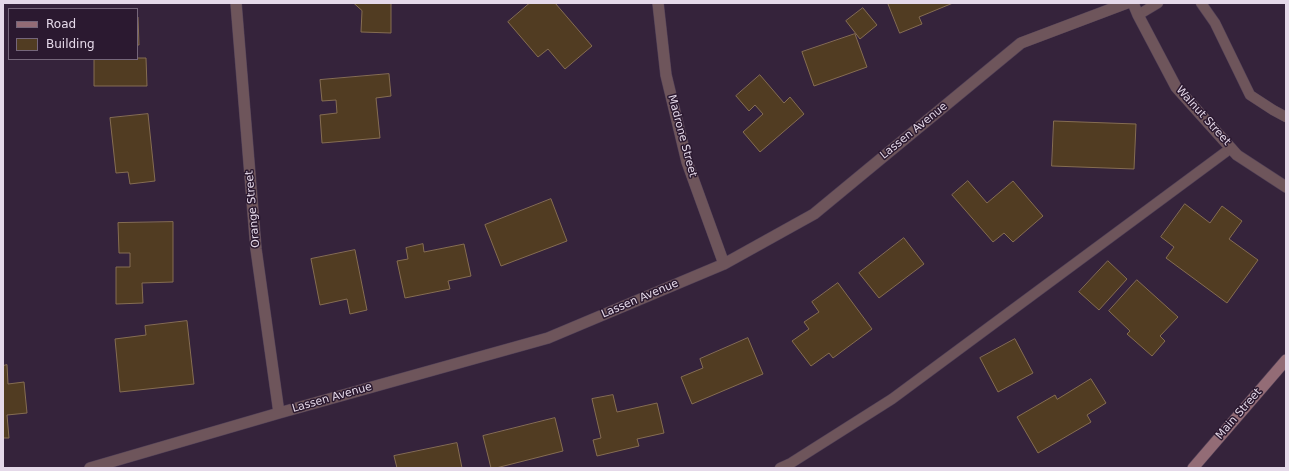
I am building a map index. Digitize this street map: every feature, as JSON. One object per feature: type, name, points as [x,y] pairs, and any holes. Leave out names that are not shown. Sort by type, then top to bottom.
[{"type":"main road","name":"Main Street","points":[[1192,468],[1286,360]]},
{"type":"street","name":"Orange Street","points":[[236,3],[256,249],[279,413]]},
{"type":"street","name":"Madrone Street","points":[[658,3],[666,75],[687,162],[724,264]]},
{"type":"street","name":"Lassen Avenue","points":[[90,468],[279,413],[548,338],[724,264],[814,214],[1021,43],[1126,3]]},
{"type":"street","name":"Walnut Street","points":[[1133,3],[1176,87],[1238,155],[1286,187]]},
{"type":"lane","points":[[1138,15],[1158,3]]},
{"type":"lane","points":[[1201,3],[1215,23],[1250,95],[1286,117]]},
{"type":"lane","points":[[780,468],[791,463],[892,399],[1231,148]]},
{"type":"building","points":[[354,3],[391,3],[391,33],[361,32],[362,11]]},
{"type":"building","points":[[530,3],[555,3],[592,46],[565,69],[548,49],[538,57],[508,22]]},
{"type":"building","points":[[888,3],[953,3],[919,17],[922,24],[900,33]]},
{"type":"building","points":[[863,8],[877,25],[860,39],[846,21]]},
{"type":"building","points":[[138,17],[139,45],[138,45]]},
{"type":"building","points":[[855,34],[867,67],[814,86],[802,52]]},
{"type":"building","points":[[138,58],[146,58],[147,86],[94,86],[94,60],[138,60]]},
{"type":"building","points":[[389,74],[391,96],[376,98],[380,138],[322,143],[320,115],[337,113],[336,100],[322,101],[320,80]]},
{"type":"building","points":[[760,75],[784,103],[790,97],[804,114],[760,152],[743,132],[763,114],[755,105],[749,111],[736,96]]},
{"type":"building","points":[[148,114],[155,181],[130,184],[128,172],[116,173],[110,118]]},
{"type":"building","points":[[1054,121],[1136,124],[1134,169],[1052,166]]},
{"type":"building","points":[[968,181],[987,203],[1013,181],[1043,216],[1013,242],[1004,233],[993,242],[952,195]]},
{"type":"building","points":[[551,199],[567,241],[501,266],[485,225]]},
{"type":"building","points":[[1185,204],[1210,223],[1222,206],[1242,221],[1229,239],[1258,260],[1227,303],[1166,258],[1174,247],[1161,237]]},
{"type":"building","points":[[173,222],[173,282],[142,283],[143,303],[116,304],[116,267],[130,267],[130,253],[119,253],[118,223]]},
{"type":"building","points":[[904,238],[924,264],[879,298],[859,273]]},
{"type":"building","points":[[423,244],[424,252],[464,244],[471,276],[448,281],[450,289],[405,298],[397,261],[408,259],[406,248]]},
{"type":"building","points":[[355,250],[367,310],[350,314],[347,299],[320,305],[311,259]]},
{"type":"building","points":[[1108,261],[1127,279],[1099,310],[1079,292]]},
{"type":"building","points":[[1137,280],[1178,317],[1160,336],[1165,341],[1152,356],[1127,334],[1130,331],[1109,311]]},
{"type":"building","points":[[838,283],[872,329],[833,358],[829,353],[811,366],[792,341],[809,329],[804,322],[819,312],[812,302]]},
{"type":"building","points":[[187,321],[194,384],[120,392],[115,339],[146,335],[145,326]]},
{"type":"building","points":[[748,338],[763,374],[692,404],[681,377],[703,368],[700,359]]},
{"type":"building","points":[[1015,339],[1033,373],[998,392],[980,358]]},
{"type":"building","points":[[7,365],[8,384],[24,382],[27,413],[7,415],[9,438],[3,438],[3,366]]},
{"type":"building","points":[[1091,379],[1106,403],[1087,415],[1091,422],[1038,453],[1017,417],[1055,395],[1057,399]]},
{"type":"building","points":[[613,395],[617,412],[657,403],[664,433],[637,439],[639,446],[597,456],[593,440],[601,438],[592,399]]},
{"type":"building","points":[[555,418],[563,451],[491,468],[483,436]]},
{"type":"building","points":[[457,443],[462,468],[397,468],[394,456]]}]
